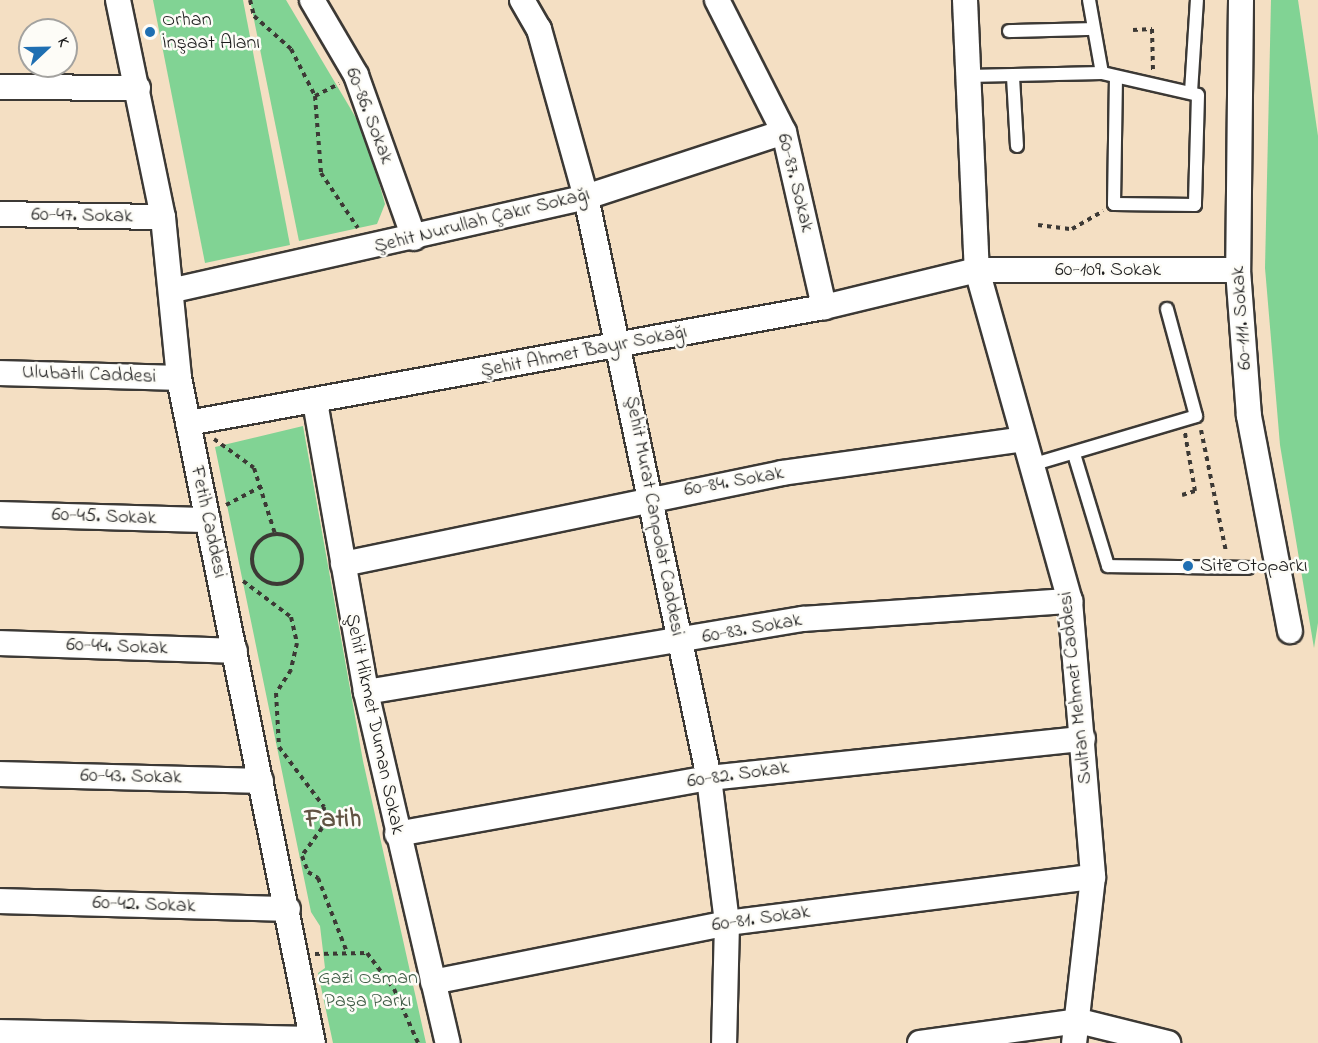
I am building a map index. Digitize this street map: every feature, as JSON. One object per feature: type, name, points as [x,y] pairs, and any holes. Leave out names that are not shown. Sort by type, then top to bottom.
[{"type":"street","name":"Fetih Caddesi","points":[[118,0],[163,218],[174,290],[178,378],[188,423],[217,516],[235,651],[313,1041]]},
{"type":"street","name":"60-86. Sokak","points":[[312,0],[356,75],[414,238]]},
{"type":"street","name":"Şehit Murat Canpolat Caddesi","points":[[522,0],[539,29],[586,197],[709,778],[727,922],[724,1043]]},
{"type":"street","name":"60-87. Sokak","points":[[717,0],[784,132],[824,307]]},
{"type":"street","name":"Sultan Mehmet Caddesi","points":[[965,0],[977,270],[1070,601],[1094,877],[1077,1032]]},
{"type":"street","name":"60-111. Sokak","points":[[1241,0],[1238,270],[1249,416],[1290,631]]},
{"type":"street","points":[[0,87],[138,88]]},
{"type":"street","name":"Şehit Nurullah Çakır Sokağı","points":[[174,290],[373,248],[586,197],[784,132]]},
{"type":"street","name":"60-47. Sokak","points":[[0,214],[163,218]]},
{"type":"street","name":"60-109. Sokak","points":[[977,270],[1238,270]]},
{"type":"street","name":"Şehit Ahmet Bayır Sokağı","points":[[188,423],[315,402],[824,307],[977,270]]},
{"type":"street","name":"Ulubatlı Caddesi","points":[[0,373],[178,378]]},
{"type":"street","name":"Şehit Hikmet Duman Sokak","points":[[315,402],[366,692],[397,834],[448,1043]]},
{"type":"street","name":"60-84. Sokak","points":[[342,564],[651,498],[1023,439]]},
{"type":"street","name":"60-45. Sokak","points":[[0,514],[217,516]]},
{"type":"street","name":"60-83. Sokak","points":[[366,692],[680,642],[803,619],[1070,601]]},
{"type":"street","name":"60-44. Sokak","points":[[0,643],[235,651]]},
{"type":"street","name":"60-82. Sokak","points":[[397,834],[709,778],[1083,739]]},
{"type":"street","name":"60-43. Sokak","points":[[0,774],[261,781]]},
{"type":"street","name":"60-81. Sokak","points":[[433,982],[727,922],[1094,877]]},
{"type":"street","name":"60-42. Sokak","points":[[0,901],[288,909]]},
{"type":"street","points":[[0,1032],[313,1041]]},
{"type":"street","points":[[920,1043],[1077,1032],[1168,1043]]},
{"type":"lane","points":[[1089,0],[1090,29],[1102,73]]},
{"type":"lane","points":[[1191,92],[1197,0]]},
{"type":"lane","points":[[1009,31],[1090,29]]},
{"type":"lane","points":[[968,76],[1013,77],[1102,73],[1155,82],[1198,95],[1195,205],[1114,204],[1116,77]]},
{"type":"lane","points":[[1013,77],[1017,146]]},
{"type":"lane","points":[[1030,465],[1074,454],[1189,418],[1167,309]]},
{"type":"lane","points":[[1074,454],[1108,566],[1248,568]]},
{"type":"path","points":[[250,0],[254,16],[291,49],[315,96],[321,173],[373,248]]},
{"type":"path","points":[[1133,30],[1152,29],[1155,82]]},
{"type":"path","points":[[1038,225],[1072,229],[1114,204]]},
{"type":"path","points":[[1182,495],[1195,491],[1189,418]]},
{"type":"path","points":[[1189,418],[1229,568]]},
{"type":"path","points":[[188,423],[240,455],[254,468],[262,486],[275,534]]},
{"type":"path","points":[[217,516],[226,503],[262,486]]},
{"type":"path","points":[[275,534],[290,538],[302,558],[293,578],[278,584],[258,575],[252,561],[256,546],[275,534]]},
{"type":"path","points":[[240,577],[250,591],[291,617],[297,643],[291,670],[276,693],[279,747],[324,807],[322,828],[302,856],[308,872],[318,878],[346,950]]},
{"type":"path","points":[[297,957],[346,950],[367,953],[377,963],[416,1031],[418,1043]]},
{"type":"green space","points":[[153,0],[243,0],[290,245],[205,263]]},
{"type":"green space","points":[[250,0],[286,0],[365,133],[385,204],[377,224],[299,241]]},
{"type":"green space","points":[[1271,0],[1298,0],[1318,136],[1318,623],[1314,648],[1280,445],[1265,268]]},
{"type":"green space","name":"Gazi Osman Paşa Parkı","points":[[303,426],[363,761],[426,1043],[333,1043],[318,973],[325,968],[320,926],[311,912],[215,447]]},
{"type":"place","name":"Orhan İnşaat Alanı","points":[[150,32]]},
{"type":"place","name":"Site Otoparkı","points":[[1188,566]]},
{"type":"district","name":"Fatih","points":[[333,821]]}]
